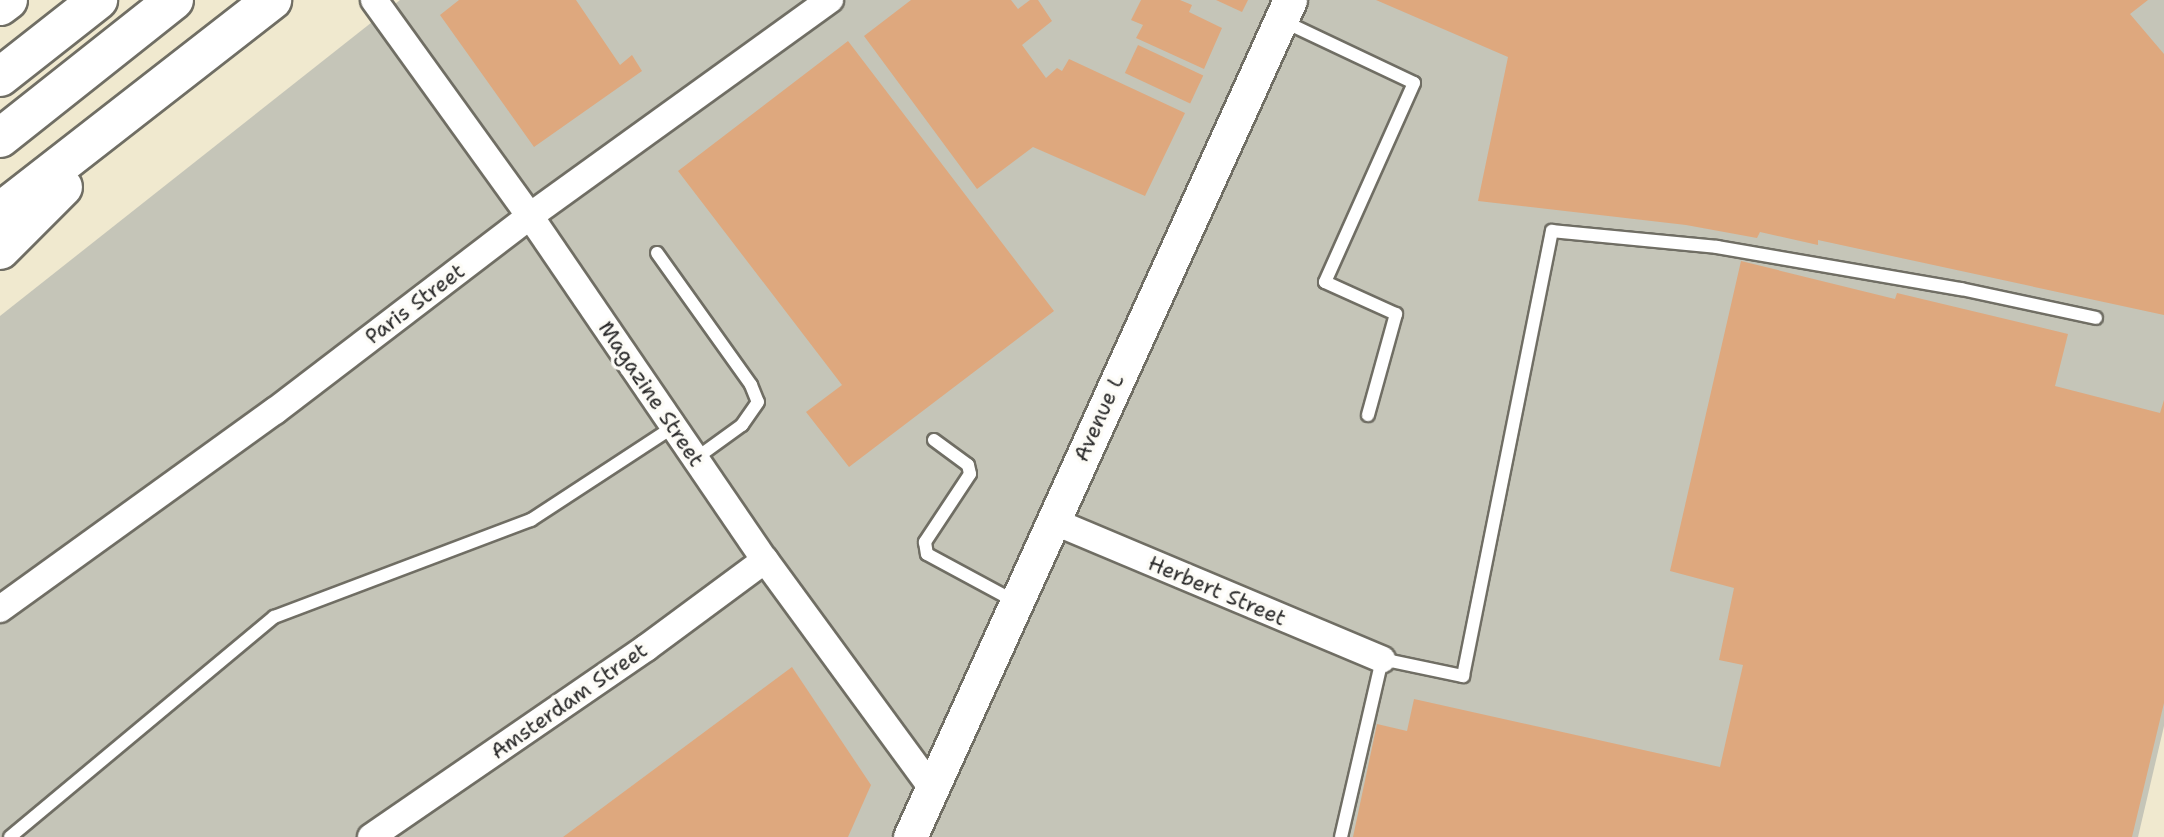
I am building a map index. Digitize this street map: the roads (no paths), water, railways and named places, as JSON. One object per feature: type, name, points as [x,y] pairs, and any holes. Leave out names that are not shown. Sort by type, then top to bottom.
[{"type":"highway","points":[[0,6],[8,0]]},
{"type":"highway","points":[[0,77],[98,0]]},
{"type":"highway","points":[[0,138],[174,0]]},
{"type":"highway","points":[[0,212],[272,0]]},
{"type":"highway","points":[[0,250],[153,92]]},
{"type":"street","name":"Magazine Street","points":[[374,0],[530,216],[765,560],[930,788]]},
{"type":"street","name":"Paris Street","points":[[0,609],[275,411],[530,216],[830,0]]},
{"type":"street","name":"Avenue L","points":[[910,837],[1285,10]]},
{"type":"street","name":"Herbert Street","points":[[1053,521],[1382,659]]},
{"type":"street","name":"Amsterdam Street","points":[[371,837],[646,648],[765,560]]},
{"type":"lane","points":[[1285,10],[1414,83],[1325,282],[1396,314],[1368,415]]},
{"type":"lane","points":[[1341,837],[1382,659],[1463,676],[1552,231],[1717,247],[1962,289],[2096,318]]},
{"type":"lane","points":[[657,253],[751,385],[758,402],[742,425],[695,459]]},
{"type":"lane","points":[[10,837],[274,617],[531,520],[673,427]]},
{"type":"lane","points":[[933,440],[968,464],[970,474],[925,542],[927,554],[1018,603]]}]
